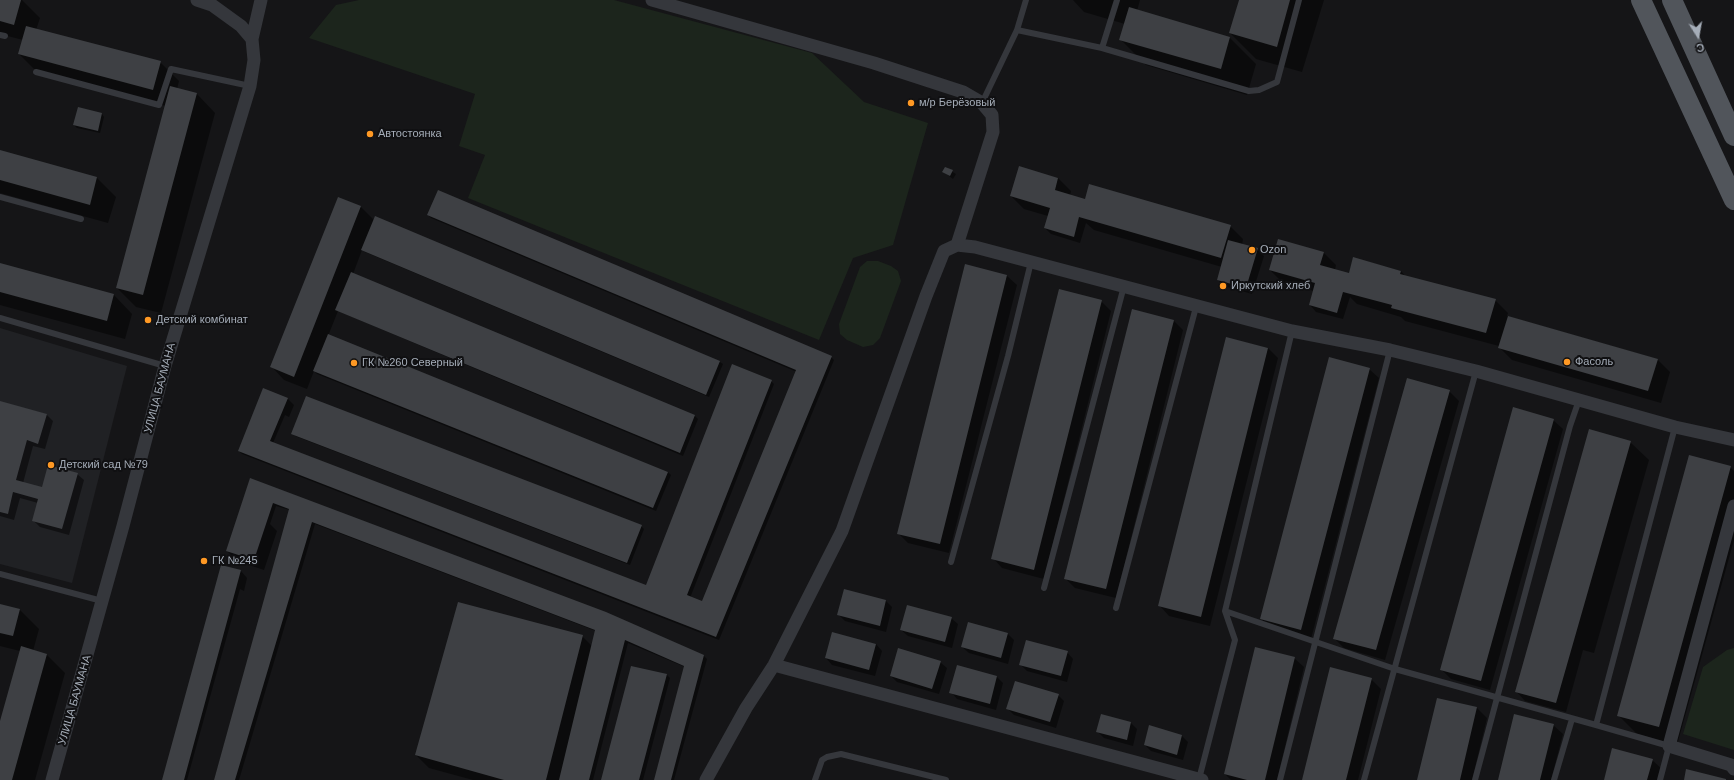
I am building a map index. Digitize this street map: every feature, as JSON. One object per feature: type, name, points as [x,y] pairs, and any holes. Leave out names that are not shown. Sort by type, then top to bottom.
[{"type":"main road","points":[[1641,0],[1734,200]]},
{"type":"main road","points":[[1672,0],[1734,136]]},
{"type":"street","points":[[197,0],[212,5],[241,26],[252,39]]},
{"type":"street","name":"УЛИЦА БАУМАНА","points":[[52,780],[165,366],[250,86],[254,60],[252,39],[261,0]]},
{"type":"street","points":[[652,0],[874,63],[963,92],[982,103],[992,115],[993,132],[957,245]]},
{"type":"street","points":[[706,780],[746,708],[774,664],[842,531],[926,296],[944,251],[957,245],[975,247],[1124,286],[1196,307],[1292,331],[1390,350],[1476,371],[1675,426],[1734,440]]},
{"type":"street","points":[[1734,506],[1669,746],[1730,765],[1734,768]]},
{"type":"street","points":[[774,664],[1200,780]]},
{"type":"lane","points":[[982,103],[1016,30],[1026,0]]},
{"type":"lane","points":[[1102,48],[1118,0]]},
{"type":"lane","points":[[1016,30],[1102,48],[1248,91],[1259,90],[1277,82],[1299,0]]},
{"type":"lane","points":[[36,72],[159,105],[171,69],[250,86]]},
{"type":"lane","points":[[0,197],[81,219]]},
{"type":"lane","points":[[951,562],[1008,356],[1031,262]]},
{"type":"lane","points":[[1044,588],[1124,286]]},
{"type":"lane","points":[[1116,608],[1196,307]]},
{"type":"lane","points":[[0,318],[165,366]]},
{"type":"lane","points":[[1200,780],[1235,640],[1225,611],[1292,331]]},
{"type":"lane","points":[[1280,780],[1390,350]]},
{"type":"lane","points":[[1364,780],[1476,371]]},
{"type":"lane","points":[[1475,780],[1570,426],[1579,400]]},
{"type":"lane","points":[[1596,725],[1675,426]]},
{"type":"lane","points":[[0,574],[102,601]]},
{"type":"lane","points":[[1225,611],[1395,669],[1669,746],[1660,780]]},
{"type":"lane","points":[[1554,780],[1572,719]]},
{"type":"lane","points":[[815,780],[822,760],[827,756],[841,754],[946,780]]},
{"type":"shaded area","points":[[359,0],[614,0],[812,53],[864,102],[928,123],[893,245],[853,258],[819,340],[468,198],[485,155],[459,146],[475,94],[309,38],[336,5]]},
{"type":"shaded area","points":[[867,261],[878,261],[891,266],[898,271],[901,281],[880,338],[873,345],[863,347],[847,340],[840,334],[839,324],[860,267]]},
{"type":"shaded area","name":"Детский сад №79","points":[[0,328],[127,366],[72,583],[0,564]]},
{"type":"shaded area","points":[[1734,648],[1734,750],[1683,734],[1703,667],[1727,650]]},
{"type":"building","points":[[0,0],[21,0],[14,25],[0,21]]},
{"type":"building","points":[[1239,0],[1290,0],[1277,47],[1229,33]]},
{"type":"building","points":[[1129,7],[1230,37],[1221,69],[1119,40]]},
{"type":"building","points":[[26,26],[161,61],[153,90],[18,54]]},
{"type":"building","points":[[170,86],[197,93],[143,295],[116,288]]},
{"type":"building","points":[[78,107],[102,113],[98,131],[73,125]]},
{"type":"building","points":[[0,150],[97,177],[90,205],[0,180]]},
{"type":"building","points":[[1019,166],[1058,178],[1055,190],[1085,199],[1089,184],[1231,225],[1221,258],[1079,217],[1074,237],[1044,228],[1050,208],[1010,196]]},
{"type":"building","points":[[945,167],[953,170],[950,176],[942,172]]},
{"type":"building","points":[[438,190],[832,356],[716,637],[238,451],[263,388],[288,398],[270,441],[646,585],[732,364],[772,380],[687,595],[702,601],[796,370],[427,215]]},
{"type":"building","points":[[338,197],[361,206],[294,377],[270,367]]},
{"type":"building","points":[[375,216],[720,361],[706,395],[361,250]]},
{"type":"building","points":[[1278,239],[1324,252],[1320,265],[1349,273],[1353,257],[1401,271],[1400,274],[1496,299],[1486,333],[1391,308],[1392,305],[1343,292],[1337,313],[1309,305],[1315,283],[1269,270]]},
{"type":"building","points":[[1228,240],[1258,248],[1246,288],[1217,280]]},
{"type":"building","points":[[0,263],[114,294],[107,321],[0,292]]},
{"type":"building","points":[[965,264],[1007,275],[940,544],[897,534]]},
{"type":"building","points":[[351,272],[695,415],[680,453],[335,310]]},
{"type":"building","points":[[1059,289],[1102,300],[1034,570],[991,559]]},
{"type":"building","points":[[1132,309],[1174,320],[1106,589],[1064,579]]},
{"type":"building","points":[[1508,316],[1658,359],[1648,391],[1498,348]]},
{"type":"building","points":[[328,334],[668,472],[653,508],[313,371]]},
{"type":"building","points":[[1226,337],[1268,348],[1201,617],[1158,606]]},
{"type":"building","points":[[1329,357],[1370,368],[1301,630],[1260,619]]},
{"type":"building","points":[[1407,378],[1450,390],[1376,650],[1333,639]]},
{"type":"building","points":[[306,396],[642,525],[627,563],[291,434]]},
{"type":"building","points":[[0,401],[47,414],[38,444],[27,440],[16,480],[42,487],[48,465],[78,473],[62,529],[32,521],[38,499],[13,492],[8,514],[0,512]]},
{"type":"building","points":[[1513,407],[1554,419],[1481,681],[1440,670]]},
{"type":"building","points":[[1589,429],[1631,441],[1556,703],[1515,692]]},
{"type":"building","points":[[1689,455],[1731,466],[1659,727],[1617,716]]},
{"type":"building","points":[[250,478],[606,612],[704,655],[671,780],[654,780],[684,666],[625,640],[589,780],[559,780],[595,630],[312,522],[235,780],[214,780],[289,509],[273,503],[254,560],[226,551]]},
{"type":"building","points":[[221,565],[241,570],[184,780],[162,780]]},
{"type":"building","points":[[844,589],[886,600],[880,626],[837,615]]},
{"type":"building","points":[[458,602],[583,635],[546,780],[504,780],[415,755]]},
{"type":"building","points":[[0,604],[20,609],[13,636],[0,633]]},
{"type":"building","points":[[907,605],[952,617],[945,642],[900,630]]},
{"type":"building","points":[[968,622],[1008,633],[1001,658],[961,647]]},
{"type":"building","points":[[832,632],[876,644],[869,670],[825,658]]},
{"type":"building","points":[[1026,640],[1068,651],[1061,676],[1019,665]]},
{"type":"building","points":[[21,646],[47,654],[12,780],[0,780],[0,721]]},
{"type":"building","points":[[1255,647],[1295,657],[1265,780],[1247,780],[1224,774]]},
{"type":"building","points":[[898,648],[941,661],[932,689],[890,676]]},
{"type":"building","points":[[957,665],[997,676],[990,704],[949,693]]},
{"type":"building","points":[[631,666],[667,674],[639,780],[601,780]]},
{"type":"building","points":[[1330,667],[1372,678],[1346,780],[1302,780]]},
{"type":"building","points":[[1015,681],[1059,694],[1050,722],[1006,709]]},
{"type":"building","points":[[1437,698],[1477,707],[1460,780],[1417,780]]},
{"type":"building","points":[[1101,714],[1131,722],[1127,740],[1096,732]]},
{"type":"building","points":[[1514,714],[1554,724],[1540,780],[1498,780]]},
{"type":"building","points":[[1149,725],[1182,735],[1177,755],[1144,745]]},
{"type":"building","points":[[1612,748],[1653,759],[1647,780],[1604,780]]},
{"type":"building","points":[[1686,769],[1726,779],[1726,780],[1684,780]]},
{"type":"place","name":"м/р Берёзовый","points":[[911,103]]},
{"type":"place","name":"Автостоянка","points":[[370,134]]},
{"type":"place","name":"Ozon","points":[[1252,250]]},
{"type":"place","name":"Иркутский хлеб","points":[[1223,286]]},
{"type":"place","name":"Детский комбинат","points":[[148,320]]},
{"type":"place","name":"Фасоль","points":[[1567,362]]},
{"type":"place","name":"ГК №260 Северный","points":[[354,363]]},
{"type":"place","name":"Детский сад №79","points":[[51,465]]},
{"type":"place","name":"ГК №245","points":[[204,561]]}]
